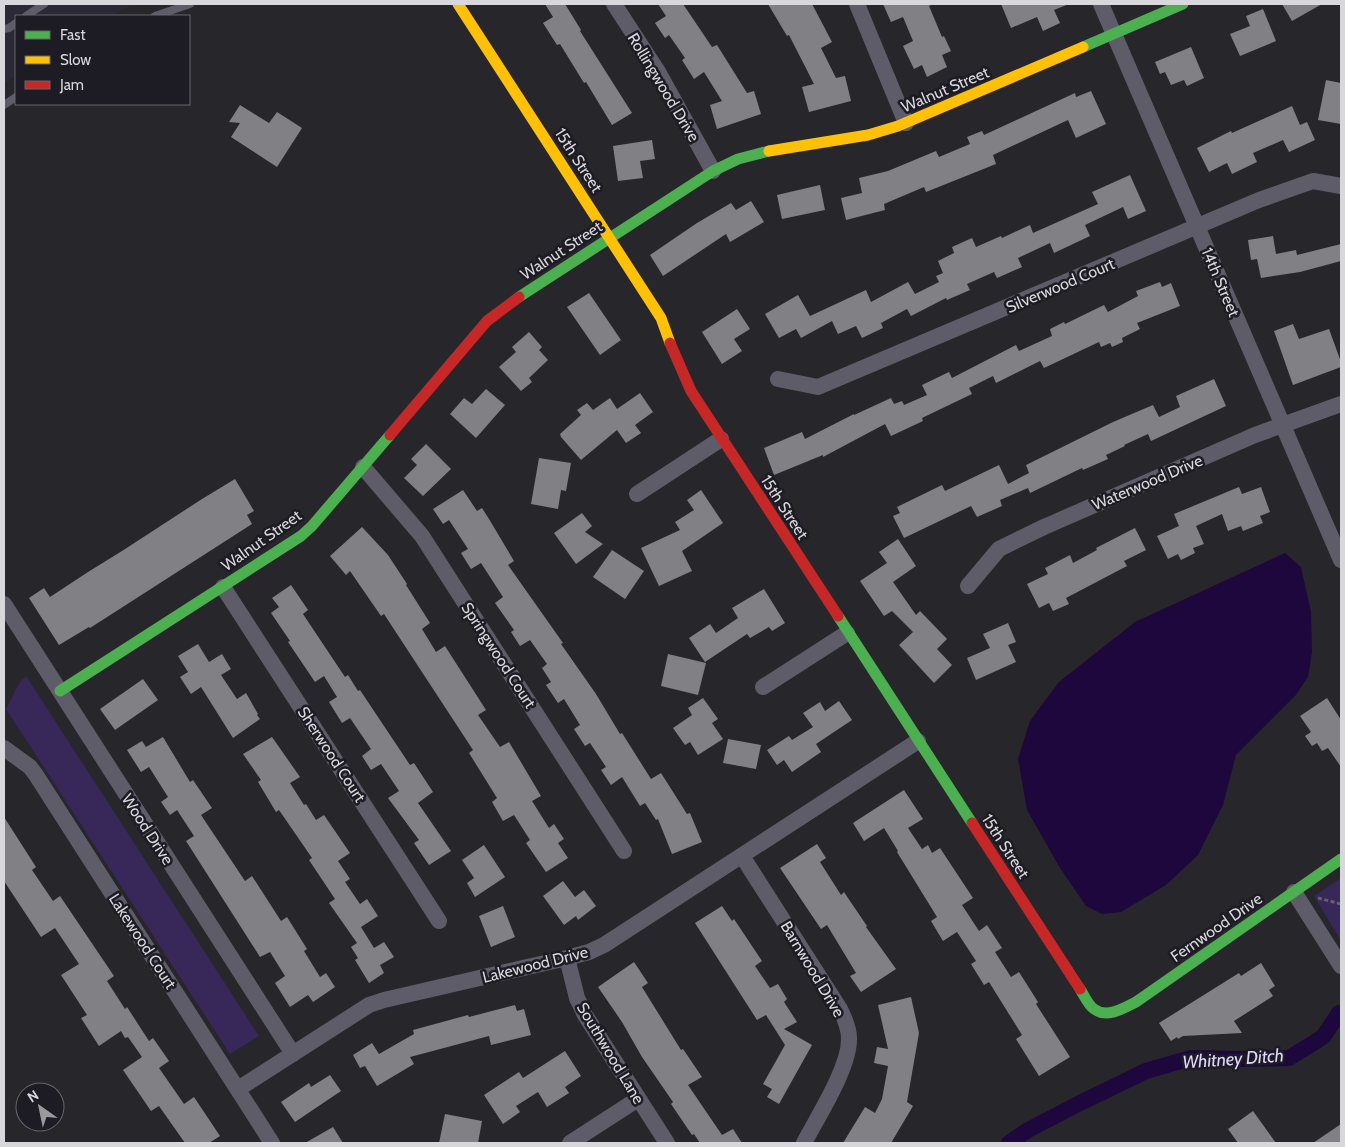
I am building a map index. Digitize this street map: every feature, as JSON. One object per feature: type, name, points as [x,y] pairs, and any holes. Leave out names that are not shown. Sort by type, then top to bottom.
[{"type":"street","name":"15th Street","points":[[458,4],[661,318],[682,376],[721,439],[1088,1004],[1093,1009],[1105,1014]]},
{"type":"street","name":"Rollingwood Drive","points":[[614,4],[656,70],[713,171]]},
{"type":"street","points":[[857,4],[906,123]]},
{"type":"street","name":"14th Street","points":[[1101,4],[1341,560]]},
{"type":"street","name":"Walnut Street","points":[[60,691],[300,536],[312,526],[487,321],[511,302],[713,171],[738,159],[761,152],[868,135],[906,123],[1183,4]]},
{"type":"street","name":"Silverwood Court","points":[[778,379],[818,387],[1259,200],[1313,181],[1341,186]]},
{"type":"street","name":"Waterwood Drive","points":[[968,586],[999,549],[1044,527],[1283,425],[1341,404]]},
{"type":"street","points":[[637,494],[721,439]]},
{"type":"street","name":"Springwood Court","points":[[363,467],[422,536],[624,851]]},
{"type":"street","name":"Sherwood Court","points":[[223,587],[439,921]]},
{"type":"street","name":"Wood Drive","points":[[4,604],[293,1054]]},
{"type":"street","points":[[763,687],[847,632]]},
{"type":"street","name":"Lakewood Drive","points":[[238,1088],[369,1005],[567,958],[589,952],[604,945],[918,741]]},
{"type":"street","name":"Lakewood Court","points":[[4,748],[30,767],[36,775],[272,1143]]},
{"type":"street","name":"Barnwood Drive","points":[[742,856],[840,1009],[848,1033],[847,1056],[836,1082],[804,1143]]},
{"type":"street","name":"Fernwood Drive","points":[[1105,1014],[1116,1012],[1136,1002],[1341,859]]},
{"type":"street","points":[[1294,892],[1341,966]]},
{"type":"street","name":"Southwood Lane","points":[[567,958],[577,998],[585,1015],[667,1143]]},
{"type":"street","points":[[570,1143],[638,1098]]},
{"type":"lane","points":[[28,15],[44,4]]},
{"type":"lane","points":[[158,15],[190,4]]},
{"type":"lane","points":[[4,105],[15,98]]},
{"type":"shaded area","points":[[4,4],[132,4],[114,15],[15,15],[15,76],[4,84]]},
{"type":"shaded area","points":[[1285,553],[1301,567],[1311,612],[1312,652],[1308,677],[1295,696],[1236,755],[1223,805],[1198,855],[1166,885],[1121,912],[1102,914],[1086,906],[1060,868],[1027,810],[1018,759],[1030,721],[1059,682],[1135,622]]},
{"type":"shaded area","points":[[26,676],[259,1036],[230,1054],[6,709],[17,687]]},
{"type":"shaded area","points":[[1341,878],[1341,941],[1314,896]]},
{"type":"building","points":[[545,4],[565,4],[632,113],[612,125],[586,82],[584,83],[560,44],[557,45],[543,23],[553,17]]},
{"type":"building","points":[[658,4],[683,4],[712,47],[717,45],[747,93],[754,91],[761,114],[717,129],[710,105],[722,101],[704,72],[694,79],[682,60],[685,58],[669,35],[665,38],[655,23],[666,16]]},
{"type":"building","points":[[768,4],[812,4],[832,42],[821,48],[836,78],[845,76],[851,101],[809,112],[802,87],[814,84],[789,35],[787,36]]},
{"type":"building","points":[[883,4],[933,4],[929,6],[942,37],[944,36],[951,51],[942,55],[947,67],[927,77],[922,65],[914,69],[903,46],[913,41],[903,17],[891,22]]},
{"type":"building","points":[[1001,4],[1069,4],[1054,10],[1060,23],[1043,31],[1037,17],[1011,28]]},
{"type":"building","points":[[1282,4],[1322,4],[1292,21]]},
{"type":"building","points":[[1263,9],[1276,41],[1240,56],[1230,34],[1250,26],[1246,16]]},
{"type":"building","points":[[1191,47],[1204,78],[1187,86],[1184,80],[1171,85],[1165,72],[1160,74],[1155,62]]},
{"type":"building","points":[[1326,80],[1341,83],[1341,124],[1318,120]]},
{"type":"building","points":[[1091,91],[1106,124],[1076,138],[1068,120],[993,155],[996,164],[926,192],[924,187],[884,204],[885,210],[846,220],[841,198],[862,193],[859,178],[888,171],[936,151],[939,157],[970,144],[967,137],[982,131],[984,135],[1075,93],[1076,97]]},
{"type":"building","points":[[240,105],[269,123],[277,112],[302,128],[277,167],[231,137],[240,123],[229,122]]},
{"type":"building","points":[[1292,106],[1300,125],[1307,122],[1315,140],[1289,152],[1283,140],[1253,153],[1257,162],[1232,174],[1227,163],[1209,172],[1197,148],[1231,131],[1232,133]]},
{"type":"building","points":[[652,140],[655,159],[640,161],[643,178],[618,181],[613,146]]},
{"type":"building","points":[[1130,175],[1146,211],[1128,219],[1123,207],[1085,225],[1090,236],[1054,253],[1050,243],[1018,258],[1022,267],[997,278],[994,272],[967,284],[970,290],[947,300],[946,298],[911,316],[907,309],[881,323],[883,328],[862,338],[856,326],[838,334],[832,321],[801,338],[796,329],[779,338],[765,314],[798,295],[810,316],[866,290],[871,302],[908,282],[915,294],[939,282],[936,276],[943,273],[938,261],[954,253],[952,247],[972,238],[976,247],[1030,225],[1033,233],[1098,204],[1092,192]]},
{"type":"building","points":[[820,185],[825,210],[782,219],[777,195]]},
{"type":"building","points":[[751,201],[764,222],[730,242],[726,234],[663,276],[650,255],[697,223],[731,203],[736,210]]},
{"type":"building","points":[[1273,236],[1276,254],[1296,250],[1297,255],[1341,244],[1341,261],[1300,272],[1261,278],[1257,259],[1251,260],[1248,240]]},
{"type":"building","points":[[1160,282],[1162,287],[1171,283],[1180,306],[1137,323],[1140,329],[1122,338],[1123,342],[1112,347],[1110,343],[1101,347],[1099,342],[1044,368],[1040,361],[996,383],[993,376],[969,388],[972,394],[922,418],[923,421],[891,436],[885,424],[823,457],[823,455],[774,475],[764,448],[802,432],[805,439],[891,398],[894,404],[902,401],[904,405],[927,395],[922,385],[949,372],[952,378],[1016,345],[1019,351],[1052,336],[1050,329],[1064,322],[1065,324],[1104,305],[1108,312],[1138,296],[1136,291]]},
{"type":"building","points":[[589,293],[621,340],[600,355],[567,307]]},
{"type":"building","points":[[737,309],[750,329],[734,339],[742,351],[722,364],[702,332]]},
{"type":"building","points":[[1293,324],[1299,339],[1329,329],[1341,362],[1341,367],[1293,385],[1274,331]]},
{"type":"building","points":[[529,332],[542,347],[539,350],[548,360],[529,378],[532,382],[521,391],[499,367],[516,352],[512,347]]},
{"type":"building","points":[[1214,379],[1226,406],[1151,441],[1148,434],[1106,455],[1108,459],[1083,470],[1082,468],[1030,493],[1028,488],[1000,500],[1002,506],[977,517],[971,506],[904,538],[893,516],[900,513],[897,507],[942,485],[945,491],[999,465],[1008,484],[1029,473],[1026,465],[1113,422],[1153,405],[1159,417],[1180,407],[1176,396]]},
{"type":"building","points":[[486,389],[505,405],[476,438],[450,414],[464,398],[472,404]]},
{"type":"building","points":[[640,393],[653,412],[635,425],[641,433],[626,443],[617,430],[581,460],[561,437],[560,434],[581,415],[577,410],[587,403],[593,410],[610,398],[617,409]]},
{"type":"building","points":[[426,444],[451,469],[423,496],[404,478],[417,465],[411,459]]},
{"type":"building","points":[[539,458],[571,463],[566,491],[561,490],[558,509],[531,504]]},
{"type":"building","points":[[235,479],[254,511],[247,515],[252,524],[90,628],[59,645],[29,598],[44,588],[50,597]]},
{"type":"building","points":[[1239,487],[1242,494],[1261,487],[1270,512],[1260,516],[1263,523],[1243,531],[1241,526],[1228,531],[1222,514],[1196,526],[1204,544],[1193,548],[1195,553],[1181,560],[1178,554],[1168,559],[1157,536],[1179,526],[1174,514]]},
{"type":"building","points":[[463,490],[477,511],[482,508],[514,561],[508,565],[563,643],[561,644],[596,694],[620,734],[622,733],[651,779],[661,773],[687,814],[690,813],[702,842],[672,854],[658,819],[656,820],[645,803],[640,806],[622,777],[611,785],[601,770],[606,767],[590,743],[585,746],[574,729],[580,725],[564,699],[558,703],[546,685],[551,682],[542,668],[547,664],[530,640],[520,646],[511,632],[514,630],[495,603],[503,597],[481,563],[471,569],[461,553],[468,549],[449,520],[443,524],[433,509]]},
{"type":"building","points":[[701,490],[723,523],[682,551],[692,571],[659,586],[641,548],[680,530],[675,522],[694,510],[687,500]]},
{"type":"building","points":[[582,513],[592,526],[585,532],[603,544],[576,564],[554,533]]},
{"type":"building","points":[[362,527],[388,555],[407,584],[430,623],[422,629],[436,652],[445,646],[486,710],[478,715],[500,747],[509,742],[541,796],[532,801],[549,828],[554,824],[564,839],[558,843],[568,858],[546,872],[526,843],[530,840],[514,815],[503,821],[492,802],[497,798],[469,753],[473,750],[384,614],[381,616],[350,571],[346,575],[330,556]]},
{"type":"building","points":[[1135,528],[1146,550],[1124,561],[1127,566],[1066,598],[1069,604],[1053,611],[1049,603],[1039,608],[1027,584],[1048,574],[1045,568],[1070,555],[1073,563],[1097,550],[1096,548]]},
{"type":"building","points":[[898,539],[916,566],[893,582],[916,615],[920,611],[947,639],[937,649],[952,665],[934,683],[899,645],[913,632],[892,611],[884,616],[860,581],[887,563],[879,552]]},
{"type":"building","points":[[612,550],[644,571],[625,599],[593,577]]},
{"type":"building","points":[[291,585],[308,610],[303,614],[345,677],[348,675],[358,691],[360,690],[410,765],[414,763],[433,792],[418,803],[451,851],[429,865],[414,843],[419,840],[388,798],[399,791],[381,764],[371,770],[362,756],[371,749],[350,718],[342,723],[329,702],[337,697],[324,676],[315,682],[271,613],[279,607],[272,598]]},
{"type":"building","points":[[764,589],[785,623],[772,631],[769,627],[750,638],[747,634],[705,662],[689,638],[710,624],[716,633],[738,618],[732,608]]},
{"type":"building","points":[[1008,623],[1016,642],[1008,645],[1016,662],[976,680],[967,658],[990,648],[983,634]]},
{"type":"building","points":[[198,644],[209,662],[222,654],[231,669],[221,675],[237,699],[246,693],[260,719],[233,738],[201,687],[191,694],[180,677],[188,672],[178,656]]},
{"type":"building","points":[[668,654],[706,663],[698,695],[661,686]]},
{"type":"building","points":[[143,679],[158,700],[115,730],[100,709]]},
{"type":"building","points":[[703,698],[718,719],[712,723],[723,739],[698,755],[690,742],[685,745],[673,728],[692,715],[688,708]]},
{"type":"building","points":[[1327,698],[1341,720],[1341,767],[1328,748],[1322,751],[1317,743],[1312,746],[1305,736],[1311,732],[1300,716]]},
{"type":"building","points":[[839,701],[852,720],[816,744],[821,752],[792,772],[784,760],[777,765],[767,750],[789,736],[792,740],[813,727],[803,713],[820,702],[825,711]]},
{"type":"building","points":[[163,737],[190,782],[193,780],[212,808],[201,815],[245,881],[252,876],[281,921],[287,917],[307,949],[304,951],[320,977],[326,973],[335,987],[313,1002],[308,995],[290,1007],[275,983],[285,976],[270,952],[260,957],[186,841],[194,836],[177,810],[170,815],[161,802],[168,797],[149,767],[141,772],[127,750],[142,741],[146,747]]},
{"type":"building","points":[[272,737],[300,777],[290,783],[304,805],[306,804],[316,820],[324,815],[350,853],[338,861],[350,879],[345,882],[360,904],[367,899],[378,916],[361,927],[374,948],[384,942],[394,957],[380,965],[384,973],[369,983],[355,960],[358,958],[351,947],[357,943],[329,903],[335,899],[309,860],[312,858],[279,810],[276,812],[258,782],[261,780],[243,754]]},
{"type":"building","points":[[728,739],[761,745],[756,769],[723,763]]},
{"type":"building","points":[[904,790],[923,819],[908,828],[922,849],[928,845],[932,853],[940,848],[973,898],[962,905],[979,931],[987,925],[1002,948],[995,952],[1011,977],[1019,972],[1038,1002],[1036,1004],[1070,1057],[1039,1076],[1016,1039],[1022,1035],[989,982],[984,985],[971,964],[976,961],[957,932],[943,941],[931,921],[937,917],[884,828],[864,841],[853,823]]},
{"type":"building","points":[[4,817],[36,867],[32,870],[53,901],[60,896],[114,976],[107,981],[125,1009],[127,1007],[149,1041],[153,1038],[169,1061],[159,1068],[184,1104],[194,1097],[220,1136],[209,1143],[185,1143],[159,1106],[151,1111],[123,1070],[142,1057],[128,1037],[125,1038],[121,1031],[99,1046],[81,1018],[87,1015],[61,975],[79,964],[55,928],[41,937],[4,881]]},
{"type":"building","points":[[817,844],[826,858],[820,862],[841,895],[844,892],[896,969],[861,992],[850,976],[856,973],[827,925],[821,929],[780,868]]},
{"type":"building","points":[[484,845],[505,877],[475,897],[467,883],[474,878],[462,860]]},
{"type":"building","points":[[563,881],[575,897],[584,890],[596,906],[578,920],[576,916],[564,925],[543,896]]},
{"type":"building","points":[[503,906],[515,937],[491,947],[479,916]]},
{"type":"building","points":[[722,906],[732,921],[734,919],[762,961],[755,966],[770,988],[778,984],[787,999],[784,1002],[797,1022],[784,1029],[812,1045],[779,1104],[767,1097],[772,1089],[763,1084],[785,1045],[766,1015],[757,1020],[695,923]]},
{"type":"building","points":[[634,962],[648,983],[642,987],[681,1050],[683,1049],[702,1077],[688,1085],[722,1135],[733,1129],[742,1143],[700,1143],[694,1134],[692,1135],[671,1104],[673,1102],[598,987]]},
{"type":"building","points":[[1261,963],[1275,986],[1269,990],[1273,996],[1234,1021],[1242,1033],[1183,1036],[1171,1041],[1159,1023],[1239,973],[1241,976]]},
{"type":"building","points":[[911,997],[919,1033],[907,1102],[913,1106],[891,1143],[843,1143],[865,1107],[875,1113],[882,1099],[888,1066],[874,1063],[877,1047],[888,1049],[878,1005]]},
{"type":"building","points":[[515,1005],[517,1011],[524,1009],[531,1035],[491,1045],[489,1036],[410,1057],[414,1064],[377,1086],[365,1066],[360,1068],[353,1055],[372,1043],[379,1054],[414,1034],[413,1030]]},
{"type":"building","points":[[565,1051],[581,1076],[565,1087],[569,1093],[547,1107],[538,1092],[516,1106],[520,1112],[503,1124],[484,1095],[519,1072],[523,1078]]},
{"type":"building","points":[[330,1075],[341,1091],[295,1122],[281,1102],[309,1083],[311,1087]]},
{"type":"building","points":[[1253,1111],[1276,1143],[1238,1143],[1228,1129]]},
{"type":"building","points":[[445,1114],[482,1121],[478,1143],[439,1143]]},
{"type":"building","points":[[1341,1124],[1341,1143],[1313,1143]]},
{"type":"building","points":[[333,1127],[343,1143],[305,1143]]},
{"type":"waterway","name":"Whitney Ditch","points":[[1009,1143],[1028,1130],[1146,1071],[1191,1058],[1289,1058],[1323,1037],[1339,1013]]},
{"type":"traffic: fast","points":[[1083,47],[1183,4]]},
{"type":"traffic: fast","points":[[519,297],[713,171],[738,159],[769,151]]},
{"type":"traffic: fast","points":[[60,691],[301,536],[312,526],[390,435]]},
{"type":"traffic: fast","points":[[838,616],[972,823]]},
{"type":"traffic: fast","points":[[1080,989],[1090,1005],[1099,1012],[1110,1013],[1126,1007],[1136,1002],[1341,859]]},
{"type":"traffic: slow","points":[[458,4],[661,318],[670,343]]},
{"type":"traffic: slow","points":[[769,151],[868,135],[898,126],[1083,47]]},
{"type":"traffic: jam","points":[[390,435],[487,321],[519,297]]},
{"type":"traffic: jam","points":[[670,343],[691,391],[838,616]]},
{"type":"traffic: jam","points":[[972,823],[1080,989]]}]
